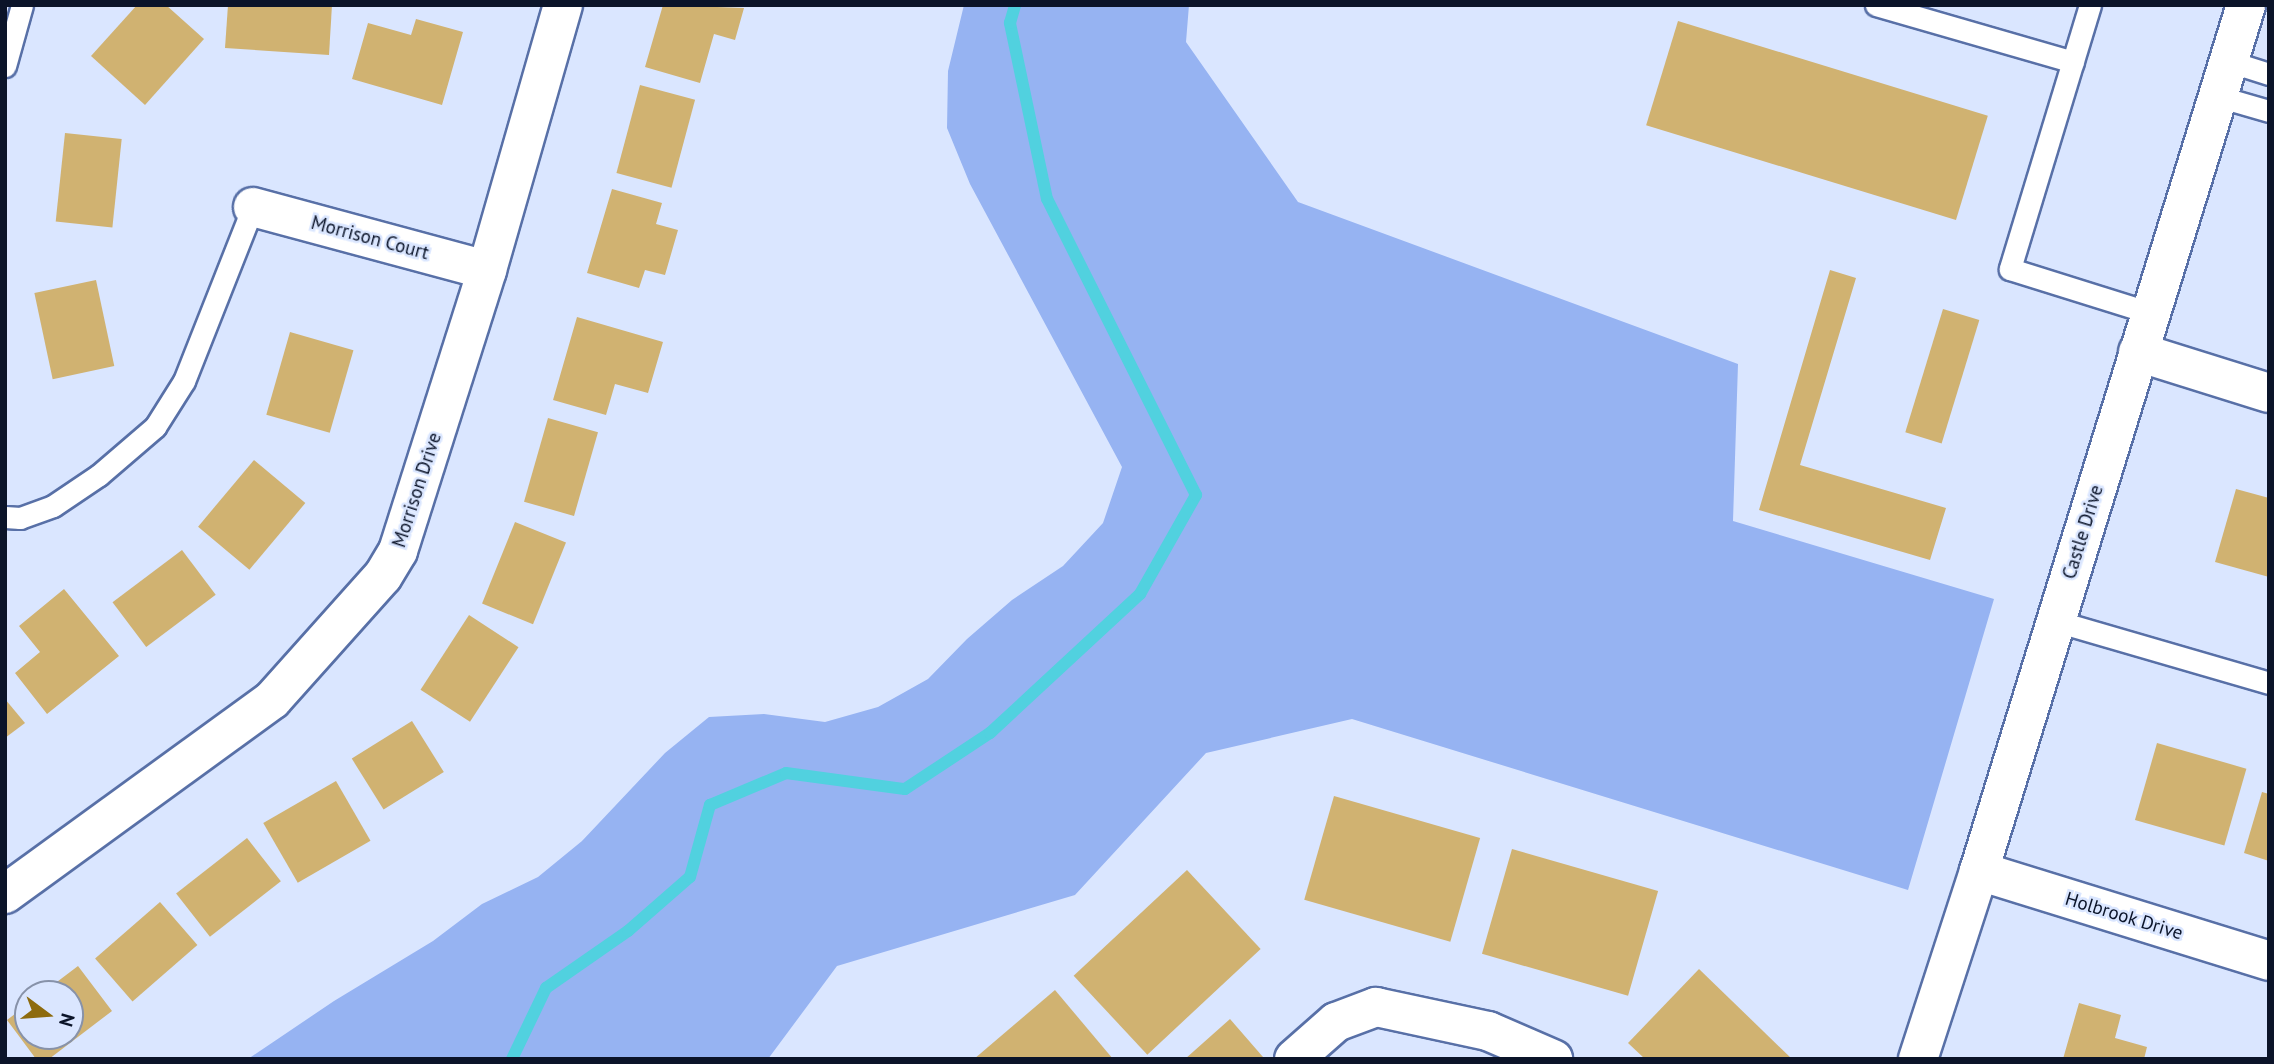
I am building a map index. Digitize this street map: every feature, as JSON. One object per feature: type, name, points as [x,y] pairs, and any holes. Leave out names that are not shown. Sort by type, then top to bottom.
[{"type":"street","name":"Morrison Drive","points":[[5,894],[272,700],[383,576],[398,551],[487,270],[563,5]]},
{"type":"street","name":"Castle Drive","points":[[1918,1059],[1979,871],[2246,5]]},
{"type":"street","name":"Morrison Court","points":[[253,206],[487,270]]},
{"type":"street","points":[[2138,352],[2269,393]]},
{"type":"street","name":"Holbrook Drive","points":[[1979,871],[2269,961]]},
{"type":"street","points":[[1294,1059],[1336,1022],[1376,1007],[1488,1031],[1553,1059]]},
{"type":"lane","points":[[5,66],[22,5]]},
{"type":"lane","points":[[1876,5],[2073,62]]},
{"type":"lane","points":[[2090,5],[2010,270],[2150,313]]},
{"type":"lane","points":[[2223,79],[2269,74]]},
{"type":"lane","points":[[2223,79],[2269,111]]},
{"type":"lane","points":[[5,517],[20,517],[52,506],[99,475],[155,427],[184,381],[253,206]]},
{"type":"lane","points":[[2056,621],[2269,683]]},
{"type":"shaded area","points":[[964,5],[1189,5],[1186,42],[1298,202],[1738,364],[1733,521],[1994,599],[1908,890],[1352,719],[1206,753],[1075,895],[837,966],[768,1059],[248,1059],[334,1001],[433,941],[482,904],[538,877],[582,841],[665,753],[709,717],[764,714],[825,722],[878,707],[928,679],[967,639],[1012,600],[1063,566],[1103,523],[1122,467],[970,184],[947,128],[948,71]]},
{"type":"building","points":[[137,5],[166,5],[204,39],[145,105],[91,56]]},
{"type":"building","points":[[228,5],[332,5],[329,55],[225,48]]},
{"type":"building","points":[[663,5],[744,8],[735,40],[714,34],[700,83],[645,67]]},
{"type":"building","points":[[416,19],[463,32],[442,105],[352,79],[368,23],[411,35]]},
{"type":"building","points":[[1678,21],[1988,116],[1956,220],[1646,125]]},
{"type":"building","points":[[640,85],[695,100],[672,188],[616,173]]},
{"type":"building","points":[[65,133],[122,139],[112,227],[56,222]]},
{"type":"building","points":[[612,189],[662,203],[656,224],[678,230],[665,275],[645,270],[639,288],[587,273]]},
{"type":"building","points":[[1830,270],[1856,278],[1800,465],[1946,508],[1930,560],[1759,510]]},
{"type":"building","points":[[96,280],[114,366],[53,379],[34,293]]},
{"type":"building","points":[[1943,309],[1979,320],[1942,443],[1905,432]]},
{"type":"building","points":[[577,317],[663,342],[648,393],[615,384],[606,415],[553,400]]},
{"type":"building","points":[[290,332],[353,350],[330,433],[266,415]]},
{"type":"building","points":[[548,418],[598,432],[574,516],[524,502]]},
{"type":"building","points":[[254,460],[305,503],[249,570],[198,527]]},
{"type":"building","points":[[2236,489],[2269,498],[2269,577],[2215,562]]},
{"type":"building","points":[[515,522],[566,543],[533,624],[482,604]]},
{"type":"building","points":[[182,550],[216,595],[146,647],[113,602]]},
{"type":"building","points":[[64,589],[119,656],[47,714],[15,673],[40,652],[19,626]]},
{"type":"building","points":[[469,615],[518,647],[470,722],[421,690]]},
{"type":"building","points":[[5,699],[25,723],[5,738]]},
{"type":"building","points":[[412,721],[444,772],[384,810],[352,759]]},
{"type":"building","points":[[2157,743],[2246,769],[2224,846],[2135,820]]},
{"type":"building","points":[[336,781],[371,841],[298,883],[263,823]]},
{"type":"building","points":[[2262,792],[2269,794],[2269,861],[2244,853]]},
{"type":"building","points":[[1334,796],[1480,838],[1450,942],[1304,900]]},
{"type":"building","points":[[247,838],[281,881],[210,937],[176,893]]},
{"type":"building","points":[[1512,849],[1658,891],[1628,996],[1482,954]]},
{"type":"building","points":[[1187,870],[1261,949],[1147,1055],[1074,976]]},
{"type":"building","points":[[160,902],[197,945],[132,1001],[95,958]]},
{"type":"building","points":[[78,966],[112,1011],[84,1032],[84,980],[60,980]]},
{"type":"building","points":[[1699,969],[1792,1059],[1645,1059],[1628,1043]]},
{"type":"building","points":[[1055,990],[1113,1059],[974,1059]]},
{"type":"building","points":[[2079,1003],[2121,1015],[2115,1038],[2147,1047],[2144,1059],[2063,1059]]},
{"type":"building","points":[[14,1015],[14,1029],[7,1020]]},
{"type":"building","points":[[1230,1019],[1263,1057],[1185,1059]]},
{"type":"building","points":[[29,1050],[61,1050],[49,1059],[36,1059]]},
{"type":"waterway","points":[[512,1059],[546,988],[628,931],[690,877],[710,805],[786,773],[905,789],[990,733],[1140,594],[1196,495],[1047,199],[1010,23],[1015,5]]}]
